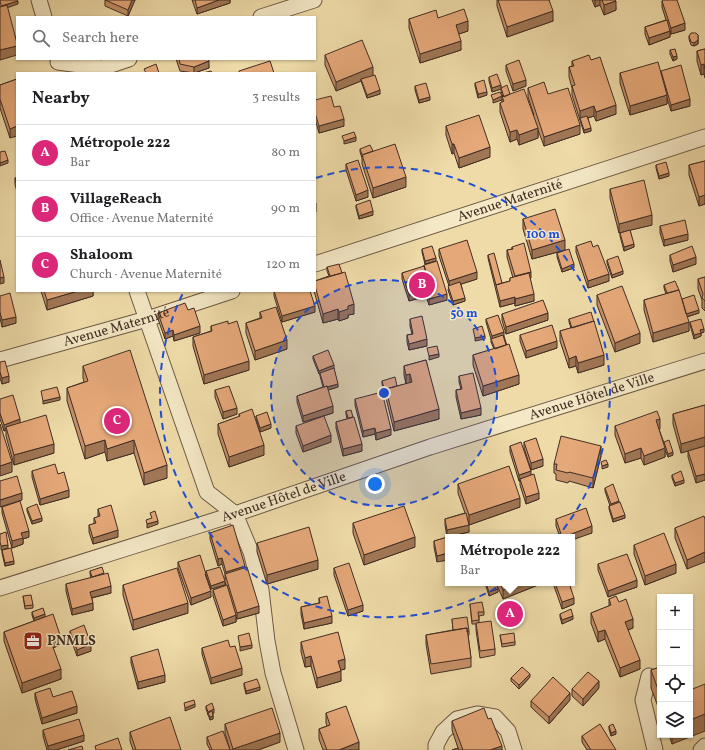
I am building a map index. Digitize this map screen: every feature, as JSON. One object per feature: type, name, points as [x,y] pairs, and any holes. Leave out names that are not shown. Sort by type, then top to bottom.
[{"type":"street","points":[[39,0],[44,16]]},
{"type":"street","points":[[264,16],[314,0]]},
{"type":"street","points":[[59,65],[100,70],[126,60]]},
{"type":"street","name":"Avenue Maternité","points":[[316,264],[705,137]]},
{"type":"street","points":[[137,292],[207,492],[235,514],[252,552],[261,590],[267,641],[273,673],[296,750]]},
{"type":"street","name":"Avenue Maternité","points":[[0,360],[147,319],[229,292]]},
{"type":"street","name":"Avenue Hôtel de Ville","points":[[0,588],[235,514],[430,447],[705,361]]},
{"type":"street","points":[[649,676],[643,700],[655,750]]},
{"type":"street","points":[[436,750],[436,745],[443,732],[457,719],[477,714],[495,717],[508,731],[514,750]]},
{"type":"street","points":[[701,750],[705,746]]},
{"type":"building","points":[[0,0],[17,0],[18,1],[1,6]]},
{"type":"building","points":[[105,0],[132,0],[128,10]]},
{"type":"building","points":[[195,0],[219,0],[197,8]]},
{"type":"building","points":[[498,0],[549,0],[553,11],[507,27]]},
{"type":"building","points":[[602,0],[615,0],[616,1],[604,5]]},
{"type":"building","points":[[677,0],[685,23],[671,28],[662,1]]},
{"type":"building","points":[[7,5],[16,39],[16,46],[0,50],[0,7]]},
{"type":"building","points":[[464,9],[468,21],[456,25],[461,41],[420,54],[409,19],[436,10],[438,18]]},
{"type":"building","points":[[667,20],[670,31],[649,38],[645,27]]},
{"type":"building","points":[[691,33],[696,33],[698,35],[698,40],[694,43],[691,42],[689,36]]},
{"type":"building","points":[[362,40],[373,67],[336,82],[325,55]]},
{"type":"building","points":[[675,49],[677,56],[673,57],[670,50]]},
{"type":"building","points":[[705,49],[705,69],[704,64],[701,65],[697,51]]},
{"type":"building","points":[[589,55],[591,60],[600,57],[616,105],[596,112],[594,106],[580,111],[572,86],[575,85],[569,67],[574,66],[572,61]]},
{"type":"building","points":[[179,60],[209,61],[194,67],[180,64]]},
{"type":"building","points":[[519,60],[526,80],[513,84],[506,65]]},
{"type":"building","points":[[270,61],[274,72],[239,72]]},
{"type":"building","points":[[658,62],[667,95],[630,106],[620,73]]},
{"type":"building","points":[[156,64],[159,72],[146,72],[144,69]]},
{"type":"building","points":[[681,65],[690,99],[671,105],[661,71]]},
{"type":"building","points":[[497,74],[501,85],[492,88],[489,77]]},
{"type":"building","points":[[375,75],[380,90],[367,95],[361,79]]},
{"type":"building","points":[[16,79],[16,126],[10,129],[0,99],[0,85]]},
{"type":"building","points":[[484,80],[487,92],[478,94],[475,83]]},
{"type":"building","points":[[544,82],[548,94],[568,88],[580,125],[544,137],[528,88]]},
{"type":"building","points":[[426,83],[430,97],[419,100],[415,86]]},
{"type":"building","points":[[507,85],[510,94],[504,97],[501,88]]},
{"type":"building","points":[[524,89],[538,128],[519,135],[517,130],[510,132],[500,103],[504,101],[502,97]]},
{"type":"building","points":[[500,92],[502,96],[493,100],[491,95]]},
{"type":"building","points":[[331,96],[334,107],[340,106],[344,119],[319,126],[316,116],[316,100]]},
{"type":"building","points":[[479,115],[490,147],[459,158],[454,144],[452,144],[446,126]]},
{"type":"building","points":[[587,116],[591,128],[584,130],[580,118]]},
{"type":"building","points":[[354,132],[356,137],[344,141],[342,136]]},
{"type":"building","points":[[395,144],[406,177],[373,188],[362,155]]},
{"type":"building","points":[[370,145],[373,151],[362,155],[360,149]]},
{"type":"building","points":[[5,151],[8,160],[0,163],[0,152]]},
{"type":"building","points":[[358,160],[368,190],[356,195],[346,164]]},
{"type":"building","points":[[705,161],[705,195],[699,197],[689,165]]},
{"type":"building","points":[[666,162],[669,173],[659,176],[656,165]]},
{"type":"building","points":[[644,180],[652,215],[619,224],[610,189]]},
{"type":"building","points":[[370,200],[373,211],[359,216],[356,205]]},
{"type":"building","points":[[555,209],[565,240],[532,250],[523,219]]},
{"type":"building","points":[[685,220],[688,234],[664,240],[660,226]]},
{"type":"building","points":[[630,230],[634,244],[624,247],[620,233]]},
{"type":"building","points":[[467,240],[477,272],[449,281],[439,249]]},
{"type":"building","points":[[591,241],[593,247],[598,245],[609,274],[588,281],[576,246]]},
{"type":"building","points":[[524,243],[531,272],[515,276],[507,250],[513,249],[512,247]]},
{"type":"building","points":[[432,246],[436,258],[425,261],[422,249]]},
{"type":"building","points":[[692,246],[696,257],[673,265],[670,255]]},
{"type":"building","points":[[569,249],[574,264],[562,269],[557,253]]},
{"type":"building","points":[[494,253],[502,283],[496,285],[488,255]]},
{"type":"building","points":[[618,256],[623,271],[612,275],[607,260]]},
{"type":"building","points":[[0,260],[4,277],[0,278]]},
{"type":"building","points":[[437,261],[447,294],[429,299],[423,281],[421,281],[423,291],[409,295],[402,273],[424,266],[428,280],[424,265]]},
{"type":"building","points":[[339,264],[342,273],[330,276],[327,267]]},
{"type":"building","points":[[345,272],[354,304],[348,306],[348,309],[339,312],[338,309],[323,314],[316,290],[316,281]]},
{"type":"building","points":[[529,273],[534,294],[500,301],[496,285],[510,281],[510,278]]},
{"type":"building","points":[[705,277],[705,301],[702,298],[703,294],[698,279]]},
{"type":"building","points":[[675,281],[679,290],[667,293],[664,285]]},
{"type":"building","points":[[460,282],[465,298],[453,301],[448,286]]},
{"type":"building","points":[[622,286],[640,333],[615,343],[597,295]]},
{"type":"building","points":[[679,290],[689,322],[653,333],[644,300]]},
{"type":"building","points":[[44,292],[75,292],[47,300]]},
{"type":"building","points":[[274,292],[310,292],[315,306],[282,316]]},
{"type":"building","points":[[10,293],[16,317],[2,320],[0,312],[0,296]]},
{"type":"building","points":[[694,295],[699,310],[686,314],[682,299]]},
{"type":"building","points":[[543,300],[548,313],[506,327],[502,314]]},
{"type":"building","points":[[185,303],[188,310],[194,308],[200,326],[174,335],[173,330],[165,333],[158,313]]},
{"type":"building","points":[[276,307],[287,340],[255,351],[246,323],[262,318],[260,312]]},
{"type":"building","points":[[591,312],[594,321],[572,328],[569,319]]},
{"type":"building","points":[[498,315],[504,332],[492,336],[486,319]]},
{"type":"building","points":[[422,316],[427,339],[409,344],[407,335],[413,334],[410,319]]},
{"type":"building","points":[[701,319],[704,329],[700,330],[701,333],[694,335],[690,322]]},
{"type":"building","points":[[228,321],[228,324],[237,321],[249,361],[204,375],[193,337],[212,331],[211,326]]},
{"type":"building","points":[[594,321],[604,355],[578,363],[576,356],[569,359],[560,331]]},
{"type":"building","points":[[552,325],[557,341],[526,351],[520,335]]},
{"type":"building","points":[[482,326],[485,336],[475,338],[473,329]]},
{"type":"building","points":[[503,335],[506,345],[495,349],[491,339]]},
{"type":"building","points":[[509,344],[519,375],[483,386],[473,355]]},
{"type":"building","points":[[437,346],[439,354],[429,356],[427,348]]},
{"type":"building","points":[[130,350],[167,465],[144,473],[134,440],[107,449],[105,440],[85,446],[67,388],[88,381],[83,366]]},
{"type":"building","points":[[328,350],[334,365],[319,371],[313,356]]},
{"type":"building","points":[[426,360],[439,409],[394,422],[386,389],[412,382],[410,374],[406,375],[404,366]]},
{"type":"building","points":[[5,361],[9,376],[2,378],[0,372],[0,362]]},
{"type":"building","points":[[334,368],[338,384],[324,387],[320,373]]},
{"type":"building","points":[[473,373],[481,408],[461,413],[456,390],[462,389],[459,376]]},
{"type":"building","points":[[395,377],[397,386],[386,389],[386,395],[382,381]]},
{"type":"building","points":[[229,386],[237,408],[223,412],[215,390]]},
{"type":"building","points":[[327,386],[333,406],[303,416],[297,396]]},
{"type":"building","points":[[57,387],[60,397],[43,401],[41,391]]},
{"type":"building","points":[[382,392],[391,429],[376,433],[375,428],[363,431],[355,399]]},
{"type":"building","points":[[13,395],[20,419],[4,425],[0,413],[0,399]]},
{"type":"building","points":[[705,405],[705,437],[681,444],[673,414]]},
{"type":"building","points":[[252,409],[264,445],[229,457],[218,424],[240,416],[239,414]]},
{"type":"building","points":[[351,410],[353,417],[348,418],[346,411]]},
{"type":"building","points":[[657,411],[660,419],[656,420],[665,448],[644,456],[641,448],[625,454],[615,426]]},
{"type":"building","points":[[267,412],[271,424],[260,428],[256,416]]},
{"type":"building","points":[[46,415],[54,444],[14,455],[6,427]]},
{"type":"building","points":[[324,416],[331,435],[303,446],[296,426]]},
{"type":"building","points":[[354,417],[362,444],[343,449],[336,422]]},
{"type":"building","points":[[0,424],[12,462],[0,466]]},
{"type":"building","points":[[561,436],[601,446],[593,478],[556,470],[557,464],[554,464]]},
{"type":"building","points":[[536,438],[543,459],[531,463],[524,442]]},
{"type":"building","points":[[669,440],[673,452],[668,454],[664,442]]},
{"type":"building","points":[[521,442],[531,471],[519,475],[510,446]]},
{"type":"building","points":[[705,446],[705,474],[696,476],[688,451]]},
{"type":"building","points":[[606,460],[608,464],[602,466],[601,462]]},
{"type":"building","points":[[55,464],[58,474],[64,472],[69,490],[40,499],[32,471]]},
{"type":"building","points":[[509,466],[520,498],[469,515],[458,484]]},
{"type":"building","points":[[681,471],[684,480],[675,483],[672,475]]},
{"type":"building","points":[[534,474],[539,493],[526,497],[520,479]]},
{"type":"building","points":[[17,476],[22,493],[0,500],[0,481]]},
{"type":"building","points":[[613,484],[619,501],[611,504],[605,488]]},
{"type":"building","points":[[20,501],[29,531],[21,533],[23,538],[12,541],[2,507]]},
{"type":"building","points":[[620,502],[625,515],[613,519],[609,506]]},
{"type":"building","points":[[37,504],[42,518],[32,521],[27,508]]},
{"type":"building","points":[[111,505],[118,530],[93,538],[89,525],[96,523],[94,518],[100,516],[98,509]]},
{"type":"building","points":[[404,506],[415,537],[364,555],[353,523]]},
{"type":"building","points":[[586,508],[592,526],[572,534],[561,534],[556,519]]},
{"type":"building","points":[[155,511],[158,521],[147,524],[146,520],[152,518],[150,513]]},
{"type":"building","points":[[466,513],[469,525],[447,530],[445,519]]},
{"type":"building","points":[[704,516],[705,552],[687,560],[675,528]]},
{"type":"building","points":[[233,525],[245,566],[226,572],[222,558],[218,559],[210,533]]},
{"type":"building","points":[[309,527],[318,560],[267,575],[257,543]]},
{"type":"building","points":[[6,532],[8,545],[1,546],[0,534]]},
{"type":"building","points":[[664,533],[676,564],[645,576],[634,545]]},
{"type":"building","points":[[445,538],[445,554],[437,556],[434,541]]},
{"type":"building","points":[[11,548],[14,561],[5,563],[2,550]]},
{"type":"building","points":[[627,554],[637,580],[608,591],[598,564]]},
{"type":"building","points":[[200,555],[211,591],[191,598],[178,562]]},
{"type":"building","points":[[349,563],[363,605],[348,610],[334,568]]},
{"type":"building","points":[[102,567],[104,573],[92,577],[90,571]]},
{"type":"building","points":[[220,567],[225,581],[211,586],[206,571]]},
{"type":"building","points":[[247,567],[259,606],[237,613],[225,574]]},
{"type":"building","points":[[177,568],[188,603],[133,620],[123,585]]},
{"type":"building","points":[[108,573],[111,586],[90,592],[93,603],[72,609],[66,584]]},
{"type":"building","points":[[227,585],[236,615],[223,620],[213,590]]},
{"type":"building","points":[[487,586],[497,586],[498,589],[489,592]]},
{"type":"building","points":[[501,586],[513,586],[503,590]]},
{"type":"building","points":[[556,586],[570,586],[574,598],[562,602]]},
{"type":"building","points":[[31,595],[33,605],[25,606],[23,596]]},
{"type":"building","points":[[327,596],[332,616],[304,623],[301,607],[320,603],[319,598]]},
{"type":"building","points":[[616,596],[619,602],[626,599],[633,619],[625,622],[640,660],[620,668],[605,630],[598,632],[591,613],[611,605],[609,599]]},
{"type":"building","points":[[482,602],[484,612],[478,612],[479,620],[472,621],[470,604]]},
{"type":"building","points":[[43,608],[45,614],[34,618],[32,612]]},
{"type":"building","points":[[571,609],[573,616],[562,620],[560,614]]},
{"type":"building","points":[[53,614],[60,635],[50,639],[61,669],[22,683],[4,632]]},
{"type":"building","points":[[467,617],[469,631],[467,632],[467,628],[453,630],[452,619]]},
{"type":"building","points":[[491,621],[495,649],[480,651],[476,623]]},
{"type":"building","points":[[84,625],[91,644],[77,650],[70,631]]},
{"type":"building","points":[[467,628],[471,658],[431,664],[426,635]]},
{"type":"building","points":[[338,632],[345,659],[338,661],[341,671],[317,678],[311,656],[305,658],[301,642]]},
{"type":"building","points":[[249,633],[252,645],[240,647],[238,636]]},
{"type":"building","points":[[514,633],[515,642],[502,644],[500,635]]},
{"type":"building","points":[[228,640],[230,647],[235,646],[242,668],[211,678],[202,648]]},
{"type":"building","points":[[158,649],[165,675],[138,682],[131,657]]},
{"type":"building","points":[[522,667],[530,674],[519,685],[511,678]]},
{"type":"building","points":[[657,668],[657,687],[651,670]]},
{"type":"building","points":[[588,672],[599,681],[583,699],[572,689]]},
{"type":"building","points":[[553,677],[570,693],[549,717],[531,701]]},
{"type":"building","points":[[257,679],[260,687],[246,691],[244,683]]},
{"type":"building","points":[[705,684],[705,714],[693,719],[693,702],[693,689]]},
{"type":"building","points":[[50,688],[53,697],[72,691],[77,706],[42,718],[35,693]]},
{"type":"building","points":[[194,700],[195,704],[185,708],[184,703]]},
{"type":"building","points":[[212,703],[214,709],[208,712],[206,706]]},
{"type":"building","points":[[346,706],[359,742],[339,750],[327,750],[319,729],[330,725],[326,713]]},
{"type":"building","points":[[272,708],[280,733],[233,749],[225,724]]},
{"type":"building","points":[[484,708],[488,719],[491,718],[502,746],[490,750],[463,750],[452,721]]},
{"type":"building","points":[[212,711],[213,716],[210,717],[208,713]]},
{"type":"building","points":[[170,717],[181,750],[136,750],[130,732]]},
{"type":"building","points":[[79,719],[84,735],[48,746],[43,730]]},
{"type":"building","points":[[600,724],[616,750],[591,750],[582,736]]},
{"type":"building","points":[[613,724],[616,731],[611,733],[609,726]]},
{"type":"building","points":[[223,731],[230,750],[212,750],[207,737]]},
{"type":"building","points":[[118,738],[122,750],[96,750],[95,746]]},
{"type":"building","points":[[82,746],[83,750],[68,750]]},
{"type":"place","name":"VillageReach","points":[[422,285]]},
{"type":"place","name":"Shaloom","points":[[117,421]]},
{"type":"place","name":"Métropole 222","points":[[510,614]]},
{"type":"place","name":"PNMLS","points":[[33,641]]}]
